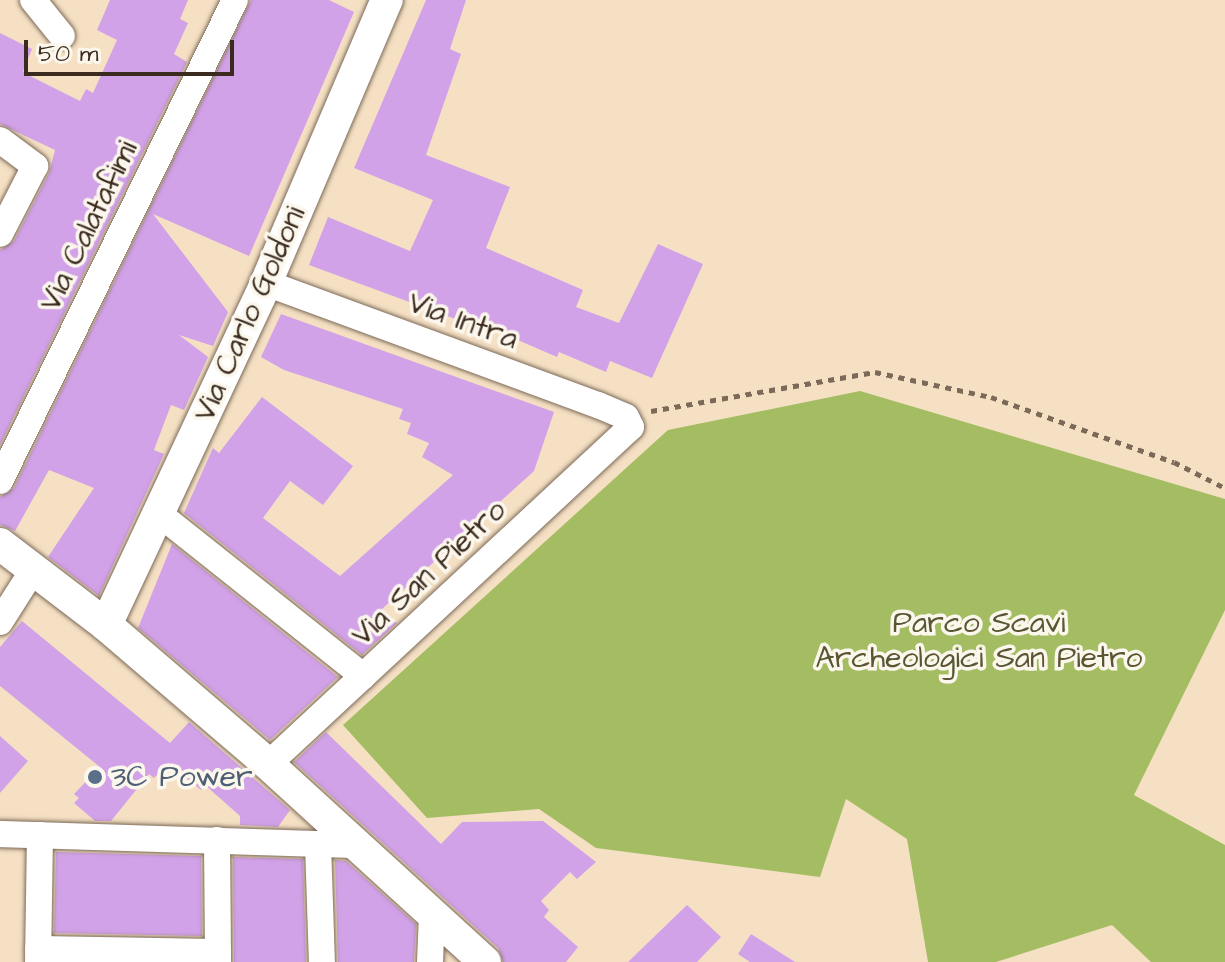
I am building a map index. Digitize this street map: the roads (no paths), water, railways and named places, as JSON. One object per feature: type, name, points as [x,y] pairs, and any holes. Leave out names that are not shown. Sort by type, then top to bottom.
[{"type":"street","points":[[33,0],[62,36]]},
{"type":"street","name":"Via Calatafimi","points":[[0,481],[235,0]]},
{"type":"street","name":"Via Carlo Goldoni","points":[[106,625],[266,283],[387,0]]},
{"type":"street","points":[[0,140],[35,166],[0,234]]},
{"type":"street","name":"Via Intra","points":[[266,283],[628,422]]},
{"type":"street","name":"Via San Pietro","points":[[268,764],[628,422]]},
{"type":"street","points":[[158,513],[363,676]]},
{"type":"street","points":[[0,544],[106,625],[268,764],[485,962]]},
{"type":"street","points":[[0,622],[33,570]]},
{"type":"street","points":[[0,834],[357,845]]},
{"type":"street","points":[[40,835],[38,956],[218,957],[217,840]]},
{"type":"street","points":[[318,844],[322,962]]},
{"type":"street","points":[[430,962],[432,914]]},
{"type":"place","name":"3C Power","points":[[95,777]]},
{"type":"park label","name":"Parco Scavi Archeologici San Pietro","points":[[979,640]]}]
